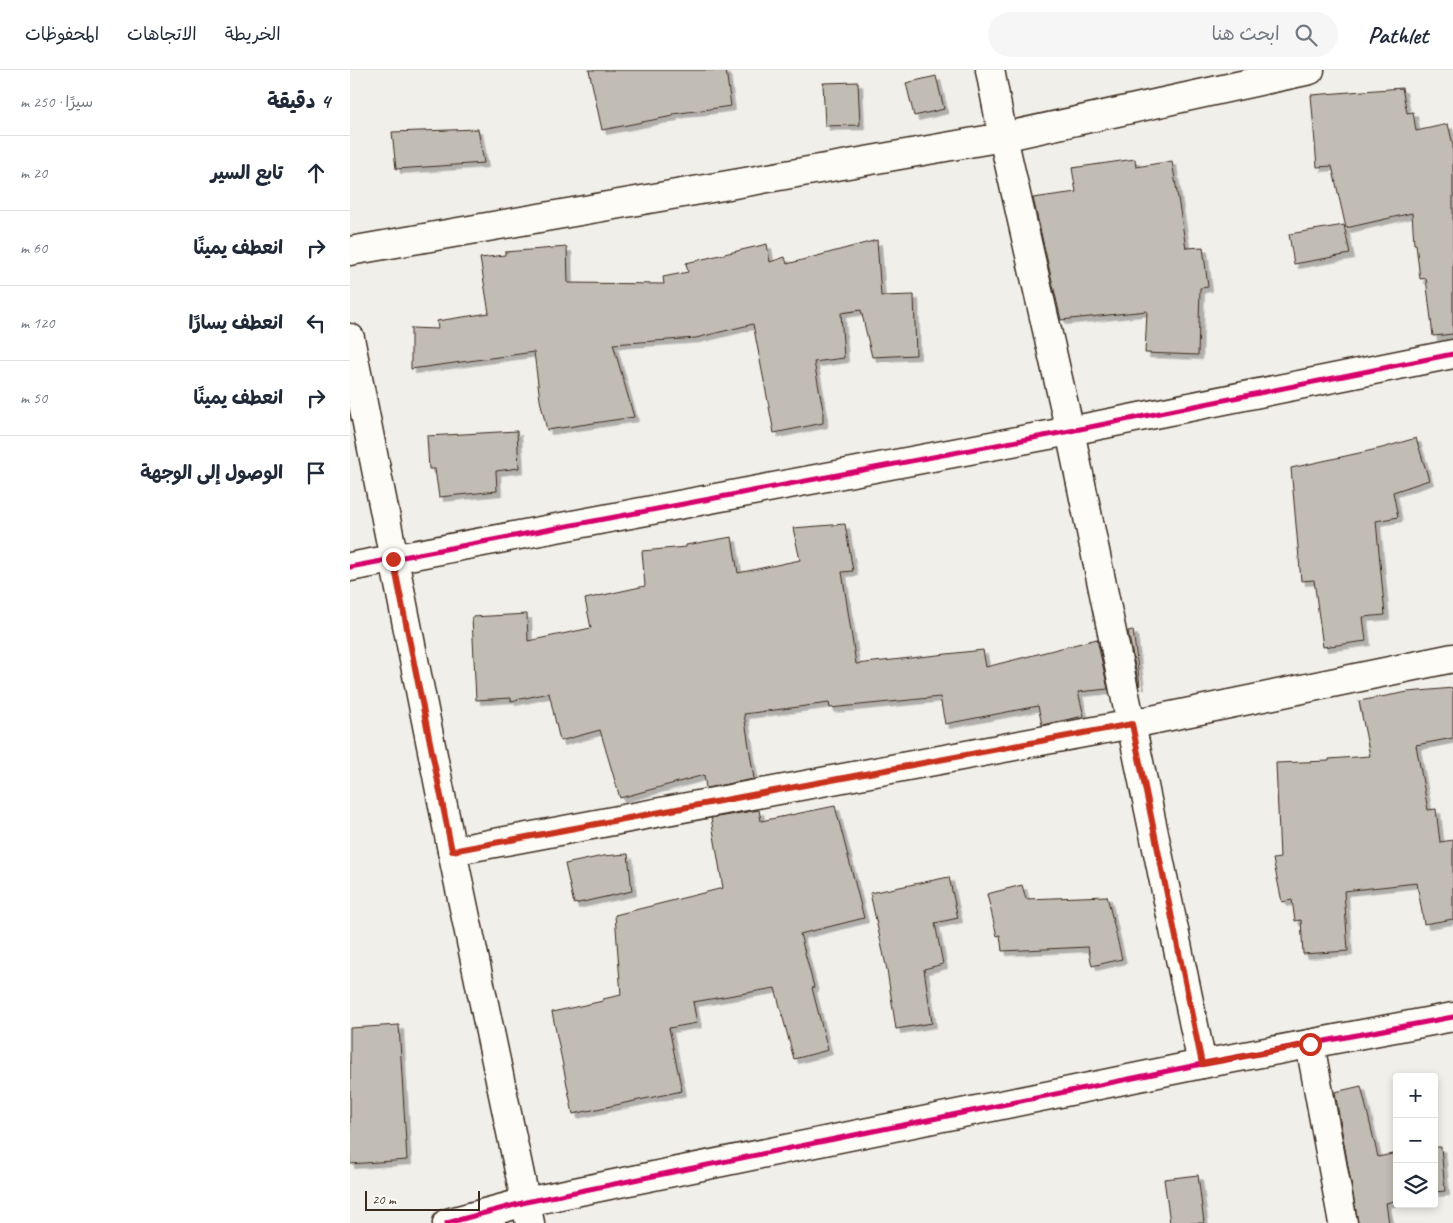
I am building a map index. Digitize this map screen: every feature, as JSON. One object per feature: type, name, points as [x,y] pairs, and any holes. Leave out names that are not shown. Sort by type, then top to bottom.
[{"type":"street","points":[[990,70],[1003,137],[1070,431],[1202,1064]]},
{"type":"street","points":[[350,251],[1003,137],[1310,70]]},
{"type":"street","points":[[350,338],[452,851],[528,1213]]},
{"type":"street","points":[[350,567],[1070,431],[1453,354]]},
{"type":"street","points":[[452,851],[1132,724],[1453,658]]},
{"type":"street","points":[[447,1223],[528,1213],[1202,1064],[1453,1017]]},
{"type":"street","points":[[1310,1044],[1343,1223]]},
{"type":"building","points":[[589,70],[726,70],[731,106],[673,114],[673,116],[602,130]]},
{"type":"building","points":[[936,76],[944,109],[914,116],[906,83]]},
{"type":"building","points":[[858,82],[860,125],[825,126],[823,83]]},
{"type":"building","points":[[1402,88],[1407,113],[1413,112],[1416,131],[1448,124],[1453,145],[1453,334],[1433,336],[1426,278],[1420,279],[1416,244],[1414,244],[1412,213],[1346,228],[1332,166],[1317,167],[1311,95]]},
{"type":"building","points":[[478,129],[484,163],[396,169],[392,132]]},
{"type":"building","points":[[1135,159],[1136,167],[1172,161],[1186,248],[1203,247],[1208,287],[1200,288],[1198,355],[1145,353],[1147,311],[1061,320],[1033,198],[1076,192],[1072,168]]},
{"type":"building","points":[[1344,225],[1350,254],[1294,264],[1289,234]]},
{"type":"building","points":[[877,240],[881,296],[914,295],[916,355],[872,357],[861,310],[841,313],[844,358],[814,362],[823,410],[823,423],[774,433],[753,324],[696,338],[613,344],[634,417],[547,430],[540,400],[534,352],[411,369],[411,328],[438,329],[437,321],[489,313],[480,258],[505,255],[505,252],[567,247],[568,283],[664,284],[663,277],[688,272],[686,263],[767,244],[770,262],[785,257],[787,264]]},
{"type":"building","points":[[517,431],[519,468],[496,471],[497,491],[439,497],[435,469],[429,469],[427,436]]},
{"type":"building","points":[[1416,438],[1429,480],[1393,492],[1398,517],[1376,521],[1385,615],[1363,617],[1366,641],[1323,647],[1314,580],[1301,581],[1291,468],[1382,448]]},
{"type":"building","points":[[845,524],[853,571],[842,572],[856,664],[983,650],[986,667],[1097,639],[1108,689],[1078,692],[1084,716],[1042,725],[1038,706],[945,724],[940,697],[830,708],[829,703],[744,714],[754,779],[706,788],[704,775],[620,798],[600,730],[560,741],[549,693],[511,701],[511,698],[476,700],[472,617],[527,614],[528,641],[591,628],[585,599],[645,586],[642,551],[686,547],[686,545],[732,537],[738,573],[800,560],[793,528]]},
{"type":"building","points":[[1133,630],[1140,685],[1139,686],[1128,631]]},
{"type":"building","points":[[1453,688],[1453,738],[1416,745],[1428,810],[1436,809],[1440,842],[1453,840],[1453,919],[1424,924],[1417,883],[1344,891],[1348,951],[1303,954],[1301,920],[1295,921],[1292,900],[1282,902],[1273,859],[1280,858],[1276,763],[1329,761],[1329,759],[1370,756],[1359,701],[1408,692]]},
{"type":"building","points":[[835,806],[864,918],[800,934],[828,1050],[794,1059],[775,988],[693,1002],[697,1023],[669,1028],[682,1091],[573,1114],[552,1012],[603,1001],[603,999],[621,995],[615,915],[723,888],[711,818],[759,810],[761,821]]},
{"type":"building","points":[[628,854],[632,891],[574,904],[565,864],[603,856]]},
{"type":"building","points":[[949,877],[958,918],[935,923],[943,964],[924,969],[932,1023],[896,1029],[887,970],[870,893]]},
{"type":"building","points":[[1022,885],[1026,899],[1107,896],[1122,959],[1092,966],[1088,947],[1002,951],[1000,935],[997,936],[987,894]]},
{"type":"building","points":[[399,1025],[407,1160],[350,1164],[350,1028]]},
{"type":"building","points":[[1361,1086],[1378,1157],[1393,1154],[1393,1201],[1386,1203],[1389,1223],[1358,1223],[1335,1092]]},
{"type":"building","points":[[1438,1147],[1441,1147],[1445,1191],[1438,1192]]},
{"type":"building","points":[[1198,1175],[1204,1223],[1170,1223],[1164,1179]]},
{"type":"cycle path","points":[[350,567],[1070,431],[1453,354]]},
{"type":"cycle path","points":[[447,1223],[526,1202],[1202,1064],[1453,1017]]},
{"type":"route","points":[[393,559],[452,851],[1132,724],[1202,1064],[1310,1044]]}]
